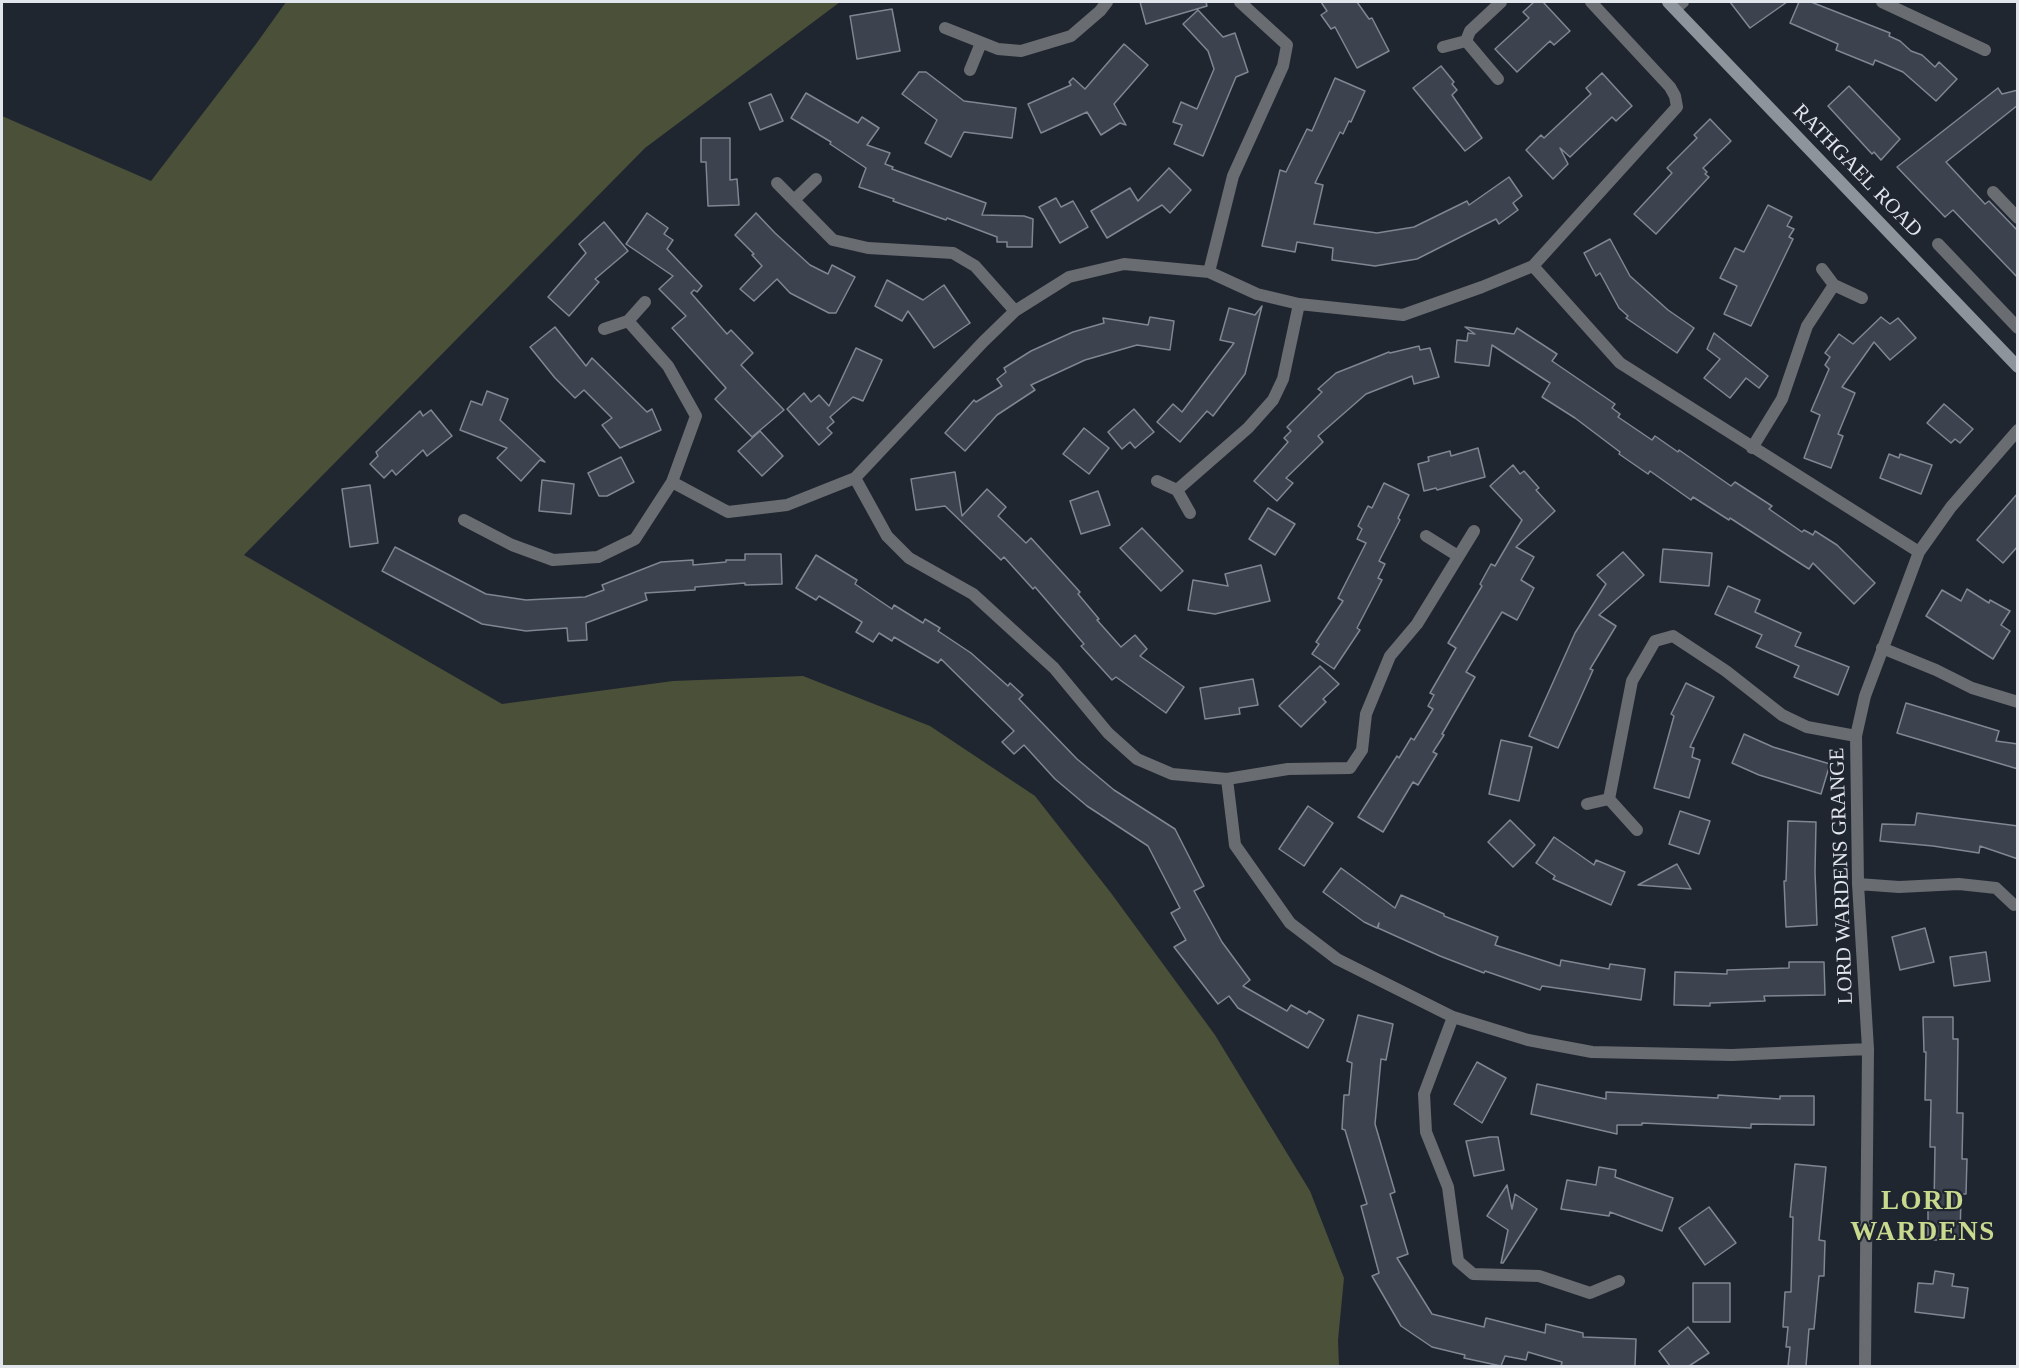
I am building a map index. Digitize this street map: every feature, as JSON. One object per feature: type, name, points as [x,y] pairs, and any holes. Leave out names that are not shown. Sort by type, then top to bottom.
[{"type":"street","points":[[945,28],[998,49],[1021,51],[1071,36],[1107,2]]},
{"type":"street","points":[[1209,272],[1233,176],[1283,66],[1287,45],[1240,2]]},
{"type":"street","points":[[1466,41],[1470,31],[1501,2]]},
{"type":"street","points":[[672,482],[728,512],[787,505],[855,478],[1015,311],[1069,277],[1124,264],[1209,272],[1257,294],[1299,304],[1403,315],[1533,266],[1677,107],[1670,87],[1591,2]]},
{"type":"street","points":[[1882,2],[1985,50]]},
{"type":"street","name":"RATHGAEL ROAD","points":[[1675,4],[2018,367]]},
{"type":"street","points":[[1443,47],[1466,41]]},
{"type":"street","points":[[1466,41],[1498,79]]},
{"type":"street","points":[[970,70],[981,43]]},
{"type":"street","points":[[794,200],[816,179]]},
{"type":"street","points":[[777,183],[833,240],[868,248],[953,253],[975,266],[1015,311]]},
{"type":"street","points":[[1993,192],[2018,218]]},
{"type":"street","points":[[1938,244],[2018,328]]},
{"type":"street","points":[[1533,266],[1620,363],[1919,552]]},
{"type":"street","points":[[1822,269],[1834,285],[1862,298]]},
{"type":"street","points":[[1752,448],[1782,399],[1807,326],[1834,285]]},
{"type":"street","points":[[604,329],[628,321],[645,302]]},
{"type":"street","points":[[1177,490],[1248,428],[1273,400],[1283,379],[1299,304]]},
{"type":"street","points":[[464,520],[512,544],[552,560],[598,557],[636,540],[672,482],[696,416],[668,366],[628,321]]},
{"type":"street","name":"LORD WARDENS GRANGE","points":[[1865,1366],[1868,1049],[1858,884],[1857,736],[1865,696],[1919,552],[1951,507],[2018,430]]},
{"type":"street","points":[[855,478],[887,536],[909,558],[973,594],[1054,668],[1108,733],[1137,759],[1172,774],[1227,778],[1288,769],[1350,768],[1362,750],[1365,714],[1390,656],[1417,624],[1474,531]]},
{"type":"street","points":[[1157,481],[1177,490],[1190,513]]},
{"type":"street","points":[[1426,536],[1458,556]]},
{"type":"street","points":[[1609,799],[1632,681],[1655,641],[1673,636],[1726,671],[1782,715],[1807,727],[1857,736]]},
{"type":"street","points":[[1882,648],[1936,670],[1972,688],[2018,702]]},
{"type":"street","points":[[1227,778],[1235,845],[1290,923],[1337,959],[1453,1017],[1528,1040],[1592,1052],[1731,1055],[1868,1049]]},
{"type":"street","points":[[1587,804],[1609,799]]},
{"type":"street","points":[[1609,799],[1637,830]]},
{"type":"street","points":[[1858,884],[1899,887],[1959,884],[1995,888],[2014,905]]},
{"type":"street","points":[[1453,1017],[1424,1094],[1426,1132],[1448,1187],[1458,1261],[1473,1274],[1539,1276],[1590,1293],[1619,1281]]},
{"type":"green space","points":[[286,2],[840,2],[645,148],[244,555],[502,704],[673,681],[803,676],[930,726],[1035,796],[1111,893],[1215,1035],[1310,1191],[1344,1278],[1338,1340],[1339,1366],[2,1366],[2,116],[151,181]]},
{"type":"building","points":[[1140,2],[1206,2],[1207,6],[1146,24]]},
{"type":"building","points":[[1321,2],[1357,2],[1369,19],[1372,18],[1389,51],[1357,68],[1335,27],[1331,29],[1321,15],[1327,11]]},
{"type":"building","points":[[1534,2],[1543,2],[1570,31],[1554,45],[1550,41],[1517,72],[1495,49],[1529,18],[1523,12]]},
{"type":"building","points":[[1730,2],[1787,2],[1750,28]]},
{"type":"building","points":[[1799,2],[1811,2],[1890,33],[1889,36],[1900,41],[1911,51],[1922,55],[1935,67],[1939,62],[1957,79],[1936,101],[1903,72],[1875,60],[1873,65],[1836,50],[1838,44],[1790,23]]},
{"type":"building","points":[[892,9],[900,51],[857,59],[850,16]]},
{"type":"building","points":[[1198,10],[1223,37],[1235,33],[1248,72],[1236,77],[1203,156],[1174,144],[1182,125],[1173,122],[1181,102],[1197,109],[1214,69],[1208,51],[1183,24]]},
{"type":"building","points":[[1124,44],[1148,65],[1114,104],[1126,125],[1120,123],[1101,135],[1087,112],[1041,133],[1028,104],[1071,85],[1069,82],[1073,78],[1085,89]]},
{"type":"building","points":[[1441,66],[1454,82],[1452,84],[1457,90],[1452,95],[1482,138],[1465,151],[1413,88]]},
{"type":"building","points":[[919,72],[926,72],[964,101],[1016,108],[1012,138],[964,132],[951,157],[925,143],[937,120],[902,94]]},
{"type":"building","points":[[1602,73],[1632,106],[1616,121],[1612,117],[1570,157],[1560,148],[1568,164],[1553,179],[1526,150],[1541,135],[1544,138],[1591,94],[1586,88]]},
{"type":"building","points":[[1335,78],[1365,91],[1351,122],[1349,121],[1343,134],[1340,132],[1315,183],[1323,185],[1314,224],[1377,233],[1414,227],[1467,201],[1469,205],[1509,177],[1522,196],[1513,203],[1518,210],[1499,224],[1496,219],[1417,259],[1375,266],[1332,260],[1333,248],[1297,242],[1295,252],[1262,246],[1280,170],[1286,172],[1307,129],[1312,131]]},
{"type":"building","points":[[1849,86],[1900,139],[1881,160],[1874,152],[1872,154],[1828,106]]},
{"type":"building","points":[[1998,88],[2002,94],[2018,90],[2018,105],[1946,162],[1985,204],[1989,201],[2018,231],[2018,278],[1953,210],[1945,217],[1897,167]]},
{"type":"building","points":[[806,93],[858,123],[862,117],[879,128],[867,145],[890,153],[885,164],[893,167],[892,169],[986,203],[982,215],[1024,216],[1033,219],[1032,247],[1007,247],[1007,242],[997,242],[997,237],[859,187],[866,168],[830,144],[831,142],[791,118]]},
{"type":"building","points":[[771,94],[783,121],[760,130],[749,103]]},
{"type":"building","points":[[1710,119],[1731,141],[1703,168],[1709,177],[1656,234],[1634,214],[1672,173],[1667,168],[1697,138],[1694,135]]},
{"type":"building","points":[[701,138],[730,138],[730,180],[737,179],[739,205],[708,206],[706,162],[701,162]]},
{"type":"building","points":[[1169,168],[1191,190],[1170,213],[1162,205],[1107,238],[1091,211],[1130,188],[1138,201]]},
{"type":"building","points":[[1056,198],[1061,207],[1073,201],[1088,227],[1060,243],[1039,207]]},
{"type":"building","points":[[1768,205],[1792,217],[1787,226],[1794,229],[1789,237],[1793,239],[1751,326],[1724,314],[1737,286],[1720,278],[1735,248],[1744,252]]},
{"type":"building","points":[[647,213],[668,228],[664,234],[673,240],[667,249],[702,286],[697,292],[694,290],[691,293],[727,334],[731,330],[753,353],[741,365],[784,410],[752,437],[715,399],[726,388],[672,328],[686,316],[659,289],[673,276],[626,244]]},
{"type":"building","points":[[756,213],[810,265],[828,274],[832,265],[855,277],[836,313],[829,313],[790,293],[777,279],[754,301],[740,289],[762,266],[752,255],[754,254],[735,235]]},
{"type":"building","points":[[604,222],[628,251],[595,279],[599,282],[569,316],[548,297],[586,253],[579,244]]},
{"type":"building","points":[[1610,239],[1630,276],[1668,310],[1694,328],[1677,353],[1626,318],[1628,316],[1619,308],[1600,273],[1596,276],[1584,253]]},
{"type":"building","points":[[887,280],[923,300],[944,285],[970,323],[934,348],[908,311],[902,321],[875,306]]},
{"type":"building","points":[[1262,306],[1245,374],[1213,416],[1207,411],[1180,442],[1157,422],[1173,404],[1182,412],[1234,343],[1220,340],[1229,308],[1255,315]]},
{"type":"building","points":[[1150,317],[1174,321],[1170,350],[1137,345],[1085,360],[1031,385],[1035,390],[997,415],[965,451],[945,433],[974,400],[976,402],[1002,386],[997,379],[1006,372],[1004,368],[1031,351],[1073,332],[1104,323],[1103,318],[1148,325]]},
{"type":"building","points":[[1881,317],[1890,324],[1898,318],[1916,338],[1890,360],[1874,342],[1842,387],[1855,393],[1838,434],[1843,436],[1831,468],[1804,458],[1820,415],[1811,411],[1829,369],[1825,365],[1830,357],[1825,353],[1839,334],[1853,344]]},
{"type":"building","points":[[555,327],[586,366],[592,358],[647,412],[652,409],[661,430],[620,448],[602,425],[612,418],[584,390],[575,398],[530,347]]},
{"type":"building","points":[[1465,327],[1514,334],[1517,328],[1557,354],[1552,361],[1615,404],[1612,408],[1620,414],[1618,417],[1652,440],[1655,436],[1678,452],[1679,450],[1731,486],[1735,482],[1772,506],[1769,509],[1802,532],[1804,530],[1813,535],[1815,531],[1837,545],[1875,583],[1854,604],[1813,563],[1809,569],[1730,518],[1729,520],[1693,497],[1691,500],[1650,471],[1648,474],[1619,454],[1620,452],[1575,418],[1542,397],[1550,383],[1492,345],[1489,366],[1455,362],[1457,340],[1467,341],[1468,333],[1475,334]]},
{"type":"building","points":[[1714,333],[1768,376],[1759,388],[1746,378],[1730,398],[1704,378],[1720,359],[1707,349]]},
{"type":"building","points":[[1419,346],[1420,350],[1430,348],[1439,377],[1414,384],[1412,376],[1366,394],[1318,436],[1323,442],[1286,478],[1293,483],[1277,501],[1254,481],[1288,442],[1284,438],[1291,431],[1287,427],[1322,392],[1318,389],[1336,373],[1389,352]]},
{"type":"building","points":[[856,348],[882,360],[863,401],[853,397],[830,417],[834,422],[827,428],[832,433],[819,445],[787,409],[804,393],[811,402],[819,395],[829,406]]},
{"type":"building","points":[[487,391],[508,399],[500,420],[545,462],[540,460],[521,481],[497,458],[507,448],[460,430],[471,401],[482,405]]},
{"type":"building","points":[[1944,404],[1973,429],[1960,443],[1955,439],[1951,443],[1927,423]]},
{"type":"building","points":[[1134,409],[1154,432],[1135,448],[1130,442],[1122,449],[1108,432]]},
{"type":"building","points":[[431,410],[452,436],[427,456],[423,450],[396,475],[392,470],[384,478],[370,464],[378,456],[376,452],[420,411],[423,416]]},
{"type":"building","points":[[1084,428],[1109,448],[1089,474],[1063,454]]},
{"type":"building","points":[[760,431],[783,456],[762,476],[738,451]]},
{"type":"building","points":[[1478,448],[1485,477],[1437,490],[1436,488],[1424,491],[1418,464],[1429,461],[1428,457],[1450,451],[1451,456]]},
{"type":"building","points":[[1889,454],[1899,458],[1900,454],[1932,465],[1921,494],[1880,478]]},
{"type":"building","points":[[621,457],[634,482],[607,496],[599,496],[588,473]]},
{"type":"building","points":[[1513,465],[1520,474],[1524,471],[1539,488],[1536,490],[1555,511],[1516,547],[1534,557],[1521,580],[1534,588],[1517,620],[1502,612],[1466,672],[1475,677],[1433,752],[1437,754],[1418,785],[1413,782],[1383,832],[1358,817],[1397,756],[1399,758],[1411,738],[1414,740],[1433,709],[1428,706],[1434,695],[1430,693],[1456,648],[1448,643],[1482,586],[1480,584],[1491,564],[1495,566],[1522,520],[1490,486]]},
{"type":"building","points":[[955,472],[962,516],[987,489],[1006,507],[998,516],[1026,543],[1031,538],[1080,592],[1078,594],[1099,619],[1097,620],[1121,647],[1135,635],[1147,649],[1140,656],[1184,687],[1166,713],[1116,677],[1112,680],[1081,646],[1084,644],[1035,587],[1033,589],[1004,557],[1001,560],[945,506],[916,510],[911,479]]},
{"type":"building","points":[[542,480],[574,484],[571,514],[539,511]]},
{"type":"building","points":[[1384,483],[1409,495],[1398,518],[1400,520],[1379,561],[1385,564],[1378,578],[1382,580],[1357,628],[1360,630],[1334,669],[1312,654],[1319,644],[1316,642],[1343,601],[1338,598],[1366,543],[1357,539],[1362,529],[1358,526],[1368,506],[1372,508]]},
{"type":"building","points":[[370,485],[378,543],[350,547],[342,489]]},
{"type":"building","points":[[1098,491],[1110,525],[1081,534],[1070,501]]},
{"type":"building","points":[[2018,493],[2018,546],[2003,563],[1977,540]]},
{"type":"building","points":[[1268,508],[1295,524],[1275,555],[1249,539]]},
{"type":"building","points":[[1142,528],[1183,571],[1161,591],[1120,548]]},
{"type":"building","points":[[395,547],[486,594],[526,600],[585,597],[604,590],[602,585],[661,562],[693,560],[693,565],[726,562],[726,560],[745,560],[745,554],[781,554],[782,584],[745,585],[745,583],[695,587],[695,590],[645,593],[647,600],[586,623],[587,640],[568,641],[567,628],[526,631],[482,624],[382,571]]},
{"type":"building","points":[[1663,549],[1712,553],[1709,586],[1660,582]]},
{"type":"building","points":[[1623,552],[1644,575],[1599,615],[1616,626],[1590,669],[1593,670],[1558,748],[1529,736],[1575,633],[1606,584],[1597,575]]},
{"type":"building","points":[[816,555],[857,580],[855,584],[892,609],[894,605],[923,623],[925,619],[940,628],[938,631],[971,653],[1008,686],[1010,683],[1023,695],[1019,699],[1077,759],[1114,790],[1175,829],[1204,886],[1194,891],[1222,942],[1250,980],[1243,986],[1287,1011],[1291,1005],[1307,1014],[1309,1011],[1324,1020],[1308,1048],[1238,1008],[1229,996],[1218,1004],[1174,947],[1186,940],[1171,913],[1180,908],[1148,846],[1087,806],[1055,779],[1024,745],[1014,754],[1002,742],[1014,731],[941,659],[938,663],[894,637],[892,641],[879,633],[873,642],[856,632],[862,622],[819,596],[816,600],[796,588]]},
{"type":"building","points":[[1261,565],[1270,601],[1215,614],[1188,610],[1193,580],[1228,586],[1225,574]]},
{"type":"building","points":[[1728,586],[1760,600],[1755,612],[1801,633],[1795,646],[1849,667],[1838,695],[1794,677],[1799,666],[1756,647],[1762,635],[1715,614]]},
{"type":"building","points":[[1967,589],[1989,603],[1990,600],[2010,611],[2001,625],[2010,631],[1993,659],[1926,616],[1942,590],[1961,601]]},
{"type":"building","points":[[1320,666],[1339,684],[1323,699],[1326,702],[1301,727],[1279,706]]},
{"type":"building","points":[[1253,679],[1258,705],[1239,708],[1240,714],[1205,719],[1200,688]]},
{"type":"building","points":[[1686,683],[1714,697],[1690,747],[1694,748],[1692,757],[1700,760],[1689,798],[1654,788],[1674,716],[1671,714]]},
{"type":"building","points":[[1906,703],[1999,731],[1996,741],[2018,744],[2018,769],[1897,733]]},
{"type":"building","points":[[1744,734],[1773,747],[1830,764],[1821,794],[1759,775],[1732,763]]},
{"type":"building","points":[[1501,740],[1532,747],[1519,801],[1489,794]]},
{"type":"building","points":[[1308,806],[1333,823],[1304,866],[1279,849]]},
{"type":"building","points":[[1680,811],[1710,821],[1699,854],[1669,844]]},
{"type":"building","points":[[1917,813],[2018,826],[2018,859],[1980,846],[1979,853],[1880,841],[1882,824],[1915,825]]},
{"type":"building","points":[[1510,820],[1535,845],[1513,867],[1488,842]]},
{"type":"building","points":[[1788,821],[1816,822],[1817,925],[1786,927],[1784,881],[1786,881]]},
{"type":"building","points":[[1554,837],[1594,865],[1596,860],[1625,872],[1611,905],[1553,879],[1555,876],[1536,863]]},
{"type":"building","points":[[1677,864],[1691,889],[1638,885]]},
{"type":"building","points":[[1341,868],[1395,908],[1401,895],[1444,916],[1498,937],[1495,945],[1560,966],[1561,960],[1609,969],[1610,964],[1645,969],[1641,1000],[1542,986],[1540,990],[1485,971],[1484,973],[1440,956],[1378,928],[1379,923],[1377,928],[1364,922],[1323,892]]},
{"type":"building","points":[[1925,928],[1934,962],[1900,970],[1892,937]]},
{"type":"building","points":[[1986,952],[1990,981],[1954,986],[1950,957]]},
{"type":"building","points":[[1789,962],[1824,962],[1825,995],[1764,996],[1765,1001],[1710,1003],[1710,1006],[1674,1005],[1675,972],[1727,974],[1727,970],[1789,968]]},
{"type":"building","points":[[1358,1015],[1393,1024],[1386,1060],[1381,1059],[1375,1124],[1395,1192],[1390,1194],[1408,1254],[1397,1258],[1432,1314],[1484,1327],[1486,1318],[1545,1333],[1546,1324],[1583,1333],[1583,1337],[1636,1339],[1635,1366],[1561,1366],[1562,1362],[1528,1352],[1526,1360],[1505,1356],[1501,1366],[1464,1358],[1465,1355],[1432,1347],[1401,1326],[1372,1276],[1379,1273],[1361,1206],[1367,1204],[1345,1130],[1342,1129],[1344,1095],[1349,1095],[1352,1063],[1347,1061]]},
{"type":"building","points":[[1923,1017],[1953,1017],[1953,1039],[1958,1039],[1957,1113],[1963,1113],[1962,1159],[1967,1159],[1966,1194],[1961,1194],[1960,1240],[1928,1240],[1928,1205],[1934,1205],[1935,1147],[1930,1147],[1931,1100],[1925,1100],[1926,1052],[1924,1052]]},
{"type":"building","points":[[1477,1062],[1506,1078],[1482,1123],[1454,1104]]},
{"type":"building","points":[[1537,1084],[1606,1099],[1606,1092],[1718,1098],[1718,1095],[1780,1099],[1780,1096],[1814,1096],[1814,1125],[1751,1124],[1751,1128],[1642,1123],[1642,1125],[1617,1125],[1617,1134],[1531,1114]]},
{"type":"building","points":[[1498,1137],[1504,1170],[1474,1176],[1466,1141]]},
{"type":"building","points":[[1795,1164],[1826,1167],[1819,1240],[1825,1241],[1824,1276],[1819,1276],[1814,1329],[1809,1329],[1806,1366],[1788,1366],[1790,1347],[1786,1347],[1788,1327],[1783,1327],[1785,1292],[1791,1292],[1793,1217],[1790,1217]]},
{"type":"building","points":[[1599,1167],[1616,1170],[1615,1177],[1673,1198],[1662,1231],[1610,1212],[1609,1216],[1561,1209],[1567,1180],[1596,1185]]},
{"type":"building","points":[[1507,1185],[1512,1209],[1515,1194],[1537,1209],[1501,1263],[1508,1230],[1487,1216]]},
{"type":"building","points":[[1709,1207],[1736,1243],[1705,1265],[1679,1228]]},
{"type":"building","points":[[1935,1271],[1954,1274],[1952,1286],[1968,1288],[1964,1318],[1915,1312],[1918,1283],[1933,1284]]},
{"type":"building","points":[[1693,1283],[1730,1283],[1730,1322],[1693,1322]]},
{"type":"building","points":[[1688,1327],[1709,1353],[1689,1366],[1670,1366],[1659,1351]]},
{"type":"district","name":"LORD WARDENS","points":[[1923,1218]]}]
